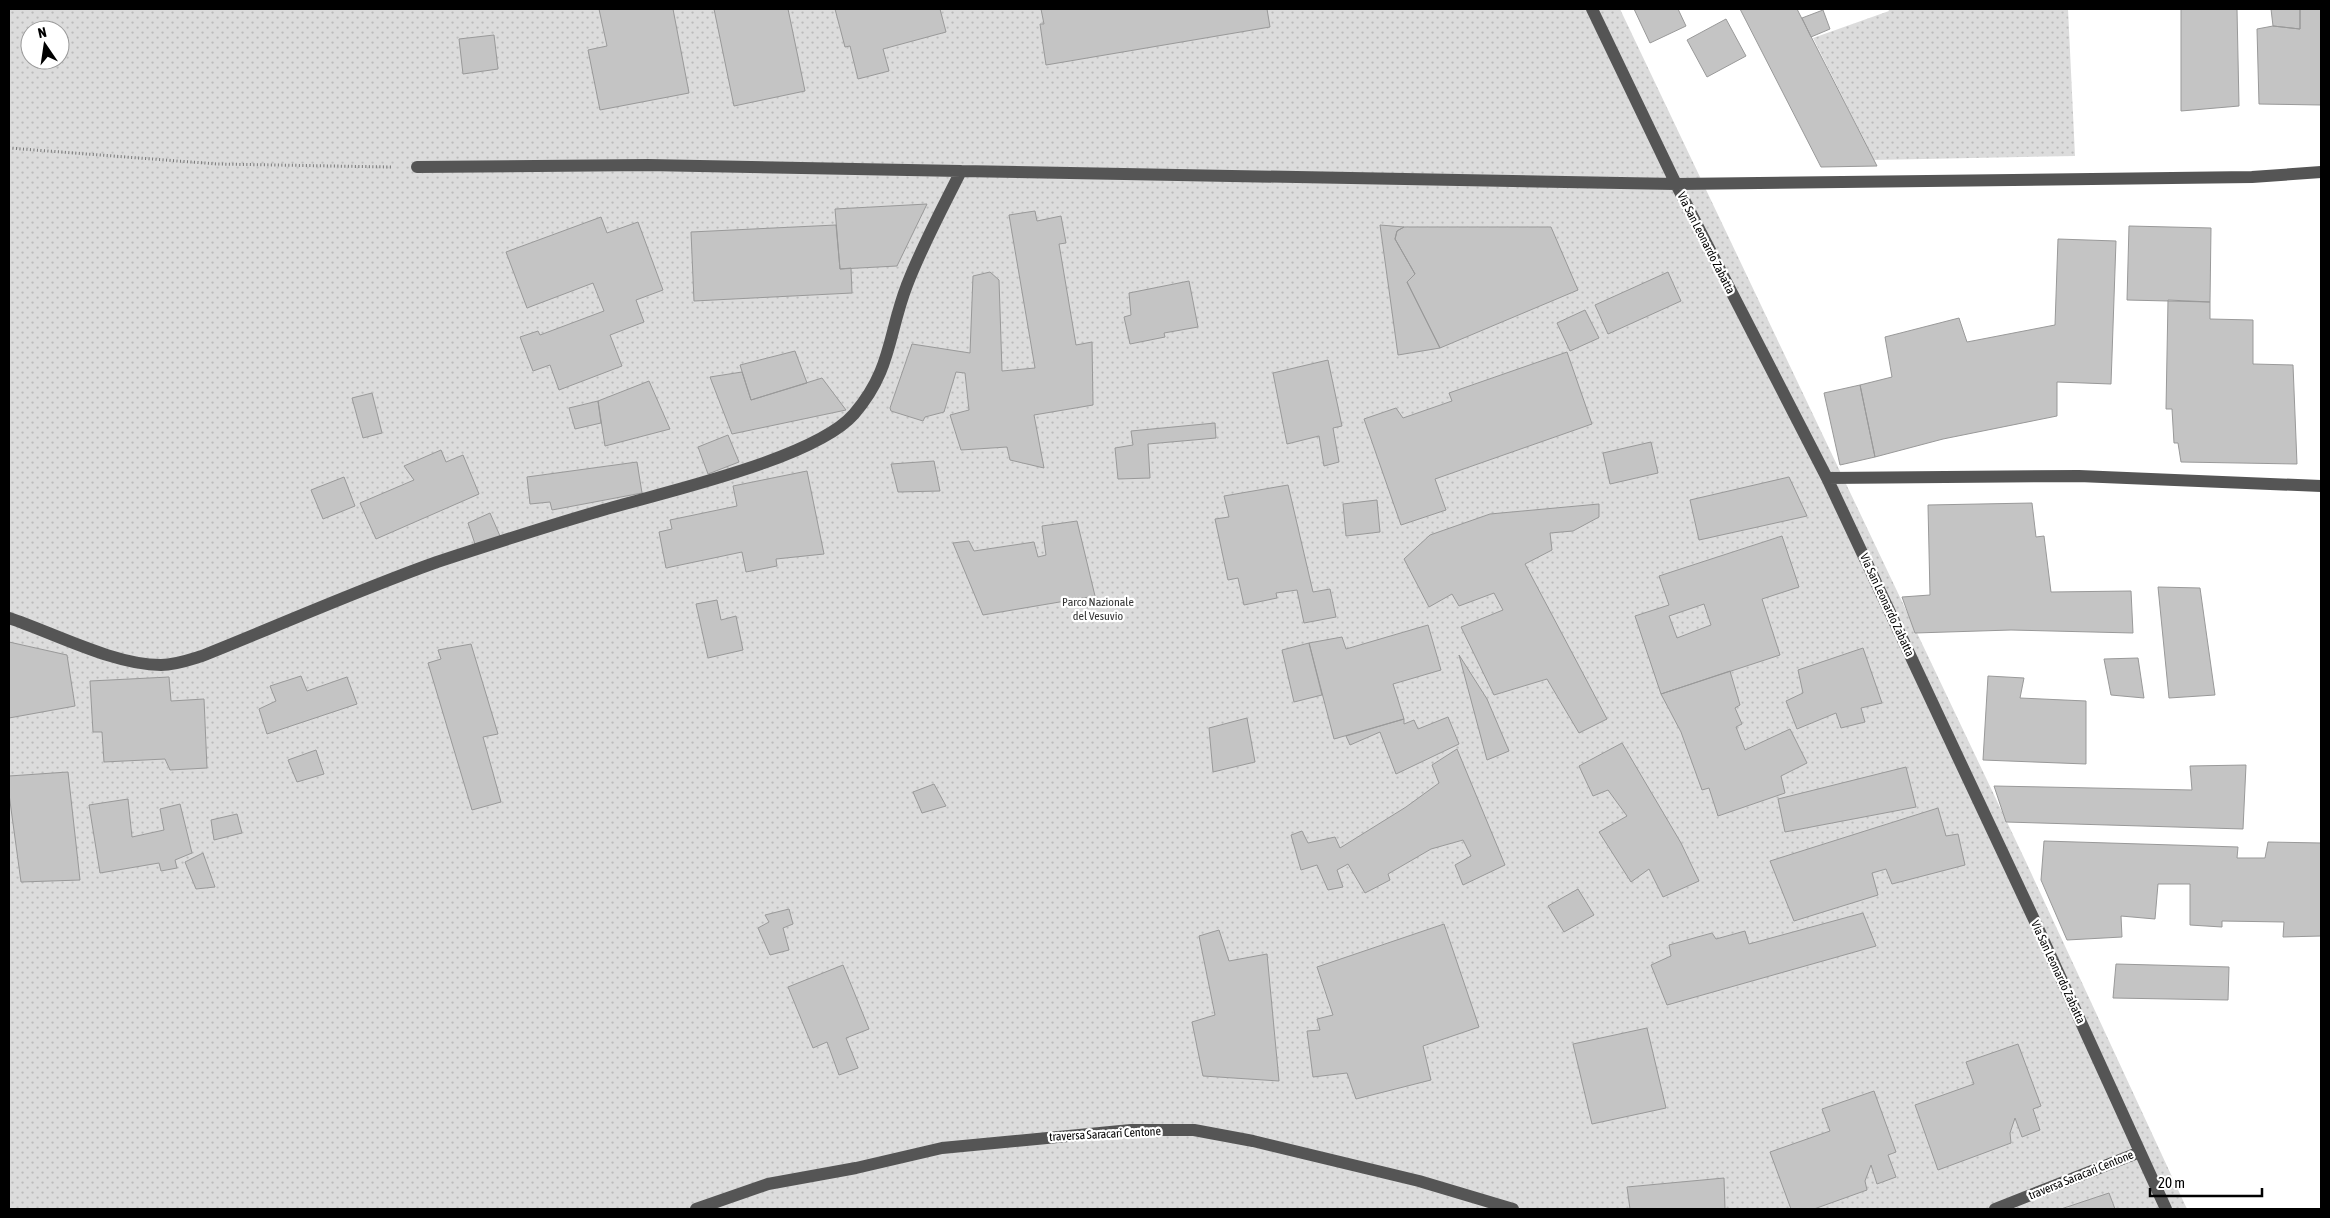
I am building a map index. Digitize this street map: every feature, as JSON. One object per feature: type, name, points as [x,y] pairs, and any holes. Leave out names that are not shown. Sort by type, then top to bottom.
[{"type":"street","name":"Via San Leonardo Zabatta","points":[[1592,9],[1676,184],[1827,478],[2038,928],[2166,1209]]},
{"type":"street","points":[[417,167],[648,165],[1676,184],[2252,177],[2321,172]]},
{"type":"street","points":[[9,618],[110,655],[161,665],[180,662],[202,656],[435,563],[722,475],[822,439],[853,416],[873,390],[888,357],[906,288],[920,251],[961,172]]},
{"type":"street","points":[[1827,478],[2079,476],[2321,486]]},
{"type":"street","name":"traversa Saracari Centone","points":[[696,1209],[768,1184],[856,1168],[942,1148],[1131,1130],[1194,1130],[1253,1140],[1419,1181],[1513,1209]]},
{"type":"street","name":"traversa Saracari Centone","points":[[1995,1209],[2140,1152]]},
{"type":"path","points":[[9,148],[217,164],[417,167]]},
{"type":"green space","name":"Parco Nazionale del Vesuvio","points":[[9,9],[1620,9],[2026,862],[2187,1209],[9,1209]]},
{"type":"green space","points":[[1888,9],[2068,9],[2075,156],[1874,160],[1813,38],[1889,11]]},
{"type":"building","points":[[599,9],[673,9],[689,93],[600,110],[588,50],[607,46]]},
{"type":"building","points":[[714,9],[788,9],[805,91],[734,106]]},
{"type":"building","points":[[835,9],[940,9],[946,32],[883,49],[889,71],[858,79],[850,46],[845,47]]},
{"type":"building","points":[[1041,9],[1267,9],[1270,27],[1046,65],[1040,24],[1044,24]]},
{"type":"building","points":[[1634,9],[1678,9],[1686,26],[1650,43]]},
{"type":"building","points":[[1740,9],[1797,9],[1877,166],[1821,167]]},
{"type":"building","points":[[2181,9],[2237,9],[2239,106],[2181,111]]},
{"type":"building","points":[[2271,9],[2300,9],[2300,29],[2273,26]]},
{"type":"building","points":[[2300,9],[2321,9],[2321,105],[2259,104],[2257,29],[2273,26],[2300,29]]},
{"type":"building","points":[[1823,10],[1830,29],[1811,37],[1802,18]]},
{"type":"building","points":[[1726,19],[1746,56],[1707,77],[1687,40]]},
{"type":"building","points":[[494,35],[498,69],[463,74],[459,39]]},
{"type":"building","points":[[927,204],[897,266],[840,269],[835,209]]},
{"type":"building","points":[[1035,211],[1037,221],[1061,216],[1066,243],[1059,244],[1076,345],[1092,342],[1093,405],[1034,415],[1044,468],[1010,460],[1007,447],[961,450],[950,415],[969,410],[965,373],[956,372],[944,412],[925,417],[923,421],[891,411],[890,408],[912,344],[970,353],[973,276],[990,272],[999,280],[1002,371],[1035,368],[1009,215]]},
{"type":"building","points":[[601,217],[607,233],[638,222],[663,290],[636,300],[644,322],[610,335],[622,366],[559,390],[550,365],[533,371],[520,337],[538,331],[540,335],[604,311],[593,283],[527,308],[506,252]]},
{"type":"building","points":[[836,225],[840,269],[851,268],[852,293],[694,301],[691,232]]},
{"type":"building","points":[[1380,225],[1404,227],[1397,231],[1395,239],[1415,274],[1407,282],[1440,348],[1398,355]]},
{"type":"building","points":[[2129,226],[2211,228],[2210,302],[2127,300]]},
{"type":"building","points":[[1404,227],[1551,227],[1578,290],[1440,348],[1407,282],[1415,274],[1395,239],[1397,231]]},
{"type":"building","points":[[2058,239],[2116,241],[2111,384],[2057,382],[2057,416],[1943,439],[1875,457],[1860,385],[1892,377],[1885,337],[1959,318],[1967,342],[2055,325]]},
{"type":"building","points":[[1668,272],[1681,301],[1608,334],[1595,305]]},
{"type":"building","points":[[1189,281],[1198,327],[1164,333],[1165,337],[1130,344],[1124,317],[1131,315],[1129,293]]},
{"type":"building","points":[[2168,300],[2210,302],[2210,319],[2253,320],[2253,364],[2293,365],[2297,464],[2181,462],[2178,443],[2174,443],[2172,409],[2166,409]]},
{"type":"building","points":[[1585,310],[1599,338],[1570,351],[1557,323]]},
{"type":"building","points":[[795,351],[807,383],[751,400],[740,365]]},
{"type":"building","points":[[1567,352],[1592,424],[1435,479],[1446,510],[1401,525],[1364,419],[1396,408],[1403,418],[1452,401],[1449,393]]},
{"type":"building","points":[[1328,360],[1342,426],[1333,428],[1339,462],[1324,466],[1319,436],[1287,444],[1273,373]]},
{"type":"building","points":[[742,372],[751,400],[822,378],[846,410],[732,434],[710,377]]},
{"type":"building","points":[[649,381],[670,429],[605,446],[598,401]]},
{"type":"building","points":[[1860,385],[1875,457],[1840,465],[1824,393]]},
{"type":"building","points":[[372,393],[382,433],[363,438],[352,398]]},
{"type":"building","points":[[598,401],[601,423],[575,429],[569,408]]},
{"type":"building","points":[[1215,423],[1216,438],[1148,444],[1150,478],[1118,479],[1115,448],[1133,445],[1131,431]]},
{"type":"building","points":[[728,435],[739,462],[708,474],[698,447]]},
{"type":"building","points":[[1651,442],[1658,473],[1610,484],[1603,453]]},
{"type":"building","points":[[441,450],[446,462],[463,455],[479,494],[376,539],[360,503],[414,480],[404,466]]},
{"type":"building","points":[[934,461],[940,491],[898,492],[891,464]]},
{"type":"building","points":[[637,462],[642,493],[552,510],[550,502],[530,504],[527,477]]},
{"type":"building","points":[[807,471],[824,554],[776,559],[777,566],[746,572],[742,552],[666,568],[659,532],[672,529],[670,520],[737,506],[733,486]]},
{"type":"building","points":[[344,477],[355,506],[323,519],[311,490]]},
{"type":"building","points":[[1789,477],[1807,516],[1699,540],[1690,500]]},
{"type":"building","points":[[1288,485],[1313,592],[1330,589],[1336,617],[1304,623],[1297,590],[1276,593],[1277,598],[1244,605],[1238,578],[1228,580],[1215,519],[1229,517],[1224,496]]},
{"type":"building","points":[[1377,500],[1380,532],[1346,536],[1343,504]]},
{"type":"building","points":[[2032,503],[2036,537],[2044,536],[2051,592],[2131,591],[2133,633],[2011,630],[1915,633],[1902,597],[1930,595],[1928,505]]},
{"type":"building","points":[[1599,504],[1599,517],[1573,531],[1550,533],[1552,550],[1525,564],[1607,719],[1579,733],[1547,679],[1494,695],[1461,627],[1503,610],[1494,593],[1459,606],[1452,594],[1429,607],[1404,559],[1430,535],[1490,514]]},
{"type":"building","points":[[490,513],[500,536],[476,547],[468,523]]},
{"type":"building","points":[[1077,521],[1095,596],[983,615],[953,543],[969,541],[974,551],[1034,542],[1038,557],[1046,555],[1042,526]]},
{"type":"building","points":[[1782,536],[1799,587],[1762,599],[1780,655],[1661,694],[1635,616],[1669,605],[1659,576]],"holes":[[[1704,604],[1711,625],[1677,638],[1669,616]]]},
{"type":"building","points":[[2158,587],[2200,588],[2215,695],[2169,698]]},
{"type":"building","points":[[717,600],[721,620],[736,616],[743,650],[708,658],[696,604]]},
{"type":"building","points":[[1428,625],[1441,670],[1393,684],[1404,719],[1334,739],[1309,643],[1342,637],[1346,649]]},
{"type":"building","points":[[9,642],[67,655],[75,706],[9,718]]},
{"type":"building","points":[[1309,643],[1322,695],[1294,702],[1282,650]]},
{"type":"building","points":[[471,644],[498,734],[483,737],[501,802],[472,810],[428,663],[441,659],[438,650]]},
{"type":"building","points":[[1863,648],[1882,703],[1861,708],[1865,722],[1841,728],[1836,713],[1797,729],[1786,701],[1803,693],[1798,670]]},
{"type":"building","points":[[1459,655],[1487,699],[1509,751],[1487,760]]},
{"type":"building","points":[[2138,658],[2144,698],[2111,695],[2104,659]]},
{"type":"building","points":[[1730,671],[1740,705],[1735,708],[1742,724],[1736,727],[1745,750],[1790,729],[1807,763],[1781,776],[1785,793],[1718,816],[1709,788],[1702,790],[1681,732],[1661,694]]},
{"type":"building","points":[[301,676],[307,691],[347,677],[357,704],[267,734],[259,709],[276,701],[270,686]]},
{"type":"building","points":[[1988,676],[2024,678],[2020,698],[2086,701],[2086,764],[1983,760]]},
{"type":"building","points":[[169,677],[171,701],[204,699],[207,768],[170,770],[165,759],[104,762],[102,732],[93,732],[90,681]]},
{"type":"building","points":[[1448,717],[1459,744],[1396,774],[1380,732],[1350,745],[1346,736],[1404,719],[1404,724],[1414,720],[1418,729]]},
{"type":"building","points":[[1247,718],[1255,762],[1213,772],[1209,728]]},
{"type":"building","points":[[1622,743],[1681,843],[1699,881],[1663,897],[1649,869],[1631,882],[1599,832],[1627,816],[1608,790],[1593,796],[1579,766]]},
{"type":"building","points":[[1457,749],[1505,865],[1463,885],[1455,865],[1471,856],[1463,840],[1431,849],[1388,874],[1390,880],[1365,893],[1348,864],[1337,870],[1343,887],[1328,890],[1317,865],[1301,870],[1291,835],[1302,831],[1308,843],[1335,837],[1340,848],[1406,807],[1439,783],[1432,765]]},
{"type":"building","points":[[316,750],[324,774],[297,782],[288,760]]},
{"type":"building","points":[[2246,765],[2243,829],[2006,822],[1994,786],[2192,790],[2190,766]]},
{"type":"building","points":[[1906,767],[1916,807],[1785,832],[1778,799]]},
{"type":"building","points":[[68,772],[80,880],[21,882],[9,794],[9,776]]},
{"type":"building","points":[[934,784],[946,806],[922,813],[913,792]]},
{"type":"building","points":[[128,799],[132,837],[164,830],[160,809],[180,804],[192,853],[175,860],[177,868],[161,871],[159,863],[100,873],[89,805]]},
{"type":"building","points":[[1938,808],[1946,836],[1958,834],[1965,865],[1892,884],[1886,869],[1872,873],[1878,895],[1794,921],[1770,861]]},
{"type":"building","points":[[237,814],[242,833],[214,840],[211,820]]},
{"type":"building","points":[[2044,841],[2238,847],[2237,858],[2265,858],[2268,842],[2321,843],[2321,936],[2283,937],[2284,922],[2222,921],[2222,927],[2190,925],[2190,884],[2158,884],[2155,919],[2121,916],[2122,937],[2067,940],[2041,880]]},
{"type":"building","points":[[203,853],[215,887],[196,889],[185,862]]},
{"type":"building","points":[[1578,889],[1594,915],[1564,932],[1548,906]]},
{"type":"building","points":[[789,909],[793,924],[783,928],[789,950],[770,955],[758,928],[769,922],[765,915]]},
{"type":"building","points":[[1863,913],[1876,946],[1667,1005],[1651,965],[1671,956],[1669,945],[1712,933],[1716,939],[1745,931],[1749,944]]},
{"type":"building","points":[[1444,924],[1479,1027],[1423,1046],[1431,1080],[1356,1099],[1347,1073],[1313,1077],[1307,1031],[1320,1030],[1317,1019],[1333,1015],[1317,967]]},
{"type":"building","points":[[1219,930],[1229,961],[1267,954],[1279,1081],[1203,1076],[1192,1022],[1215,1015],[1199,936]]},
{"type":"building","points":[[2116,964],[2229,967],[2228,1000],[2113,998]]},
{"type":"building","points":[[843,965],[869,1029],[846,1038],[858,1068],[839,1075],[827,1042],[813,1048],[788,987]]},
{"type":"building","points":[[1647,1028],[1666,1108],[1592,1124],[1573,1044]]},
{"type":"building","points":[[2018,1044],[2041,1106],[2033,1109],[2040,1130],[2022,1137],[2015,1118],[2010,1133],[2011,1143],[1938,1170],[1915,1105],[1974,1084],[1966,1062]]},
{"type":"building","points":[[1874,1091],[1896,1152],[1888,1155],[1896,1177],[1877,1184],[1871,1165],[1865,1181],[1867,1190],[1814,1209],[1791,1209],[1770,1152],[1830,1131],[1822,1109]]},
{"type":"building","points":[[1724,1178],[1725,1209],[1630,1209],[1627,1187]]},
{"type":"building","points":[[2109,1193],[2115,1209],[2061,1209]]}]
